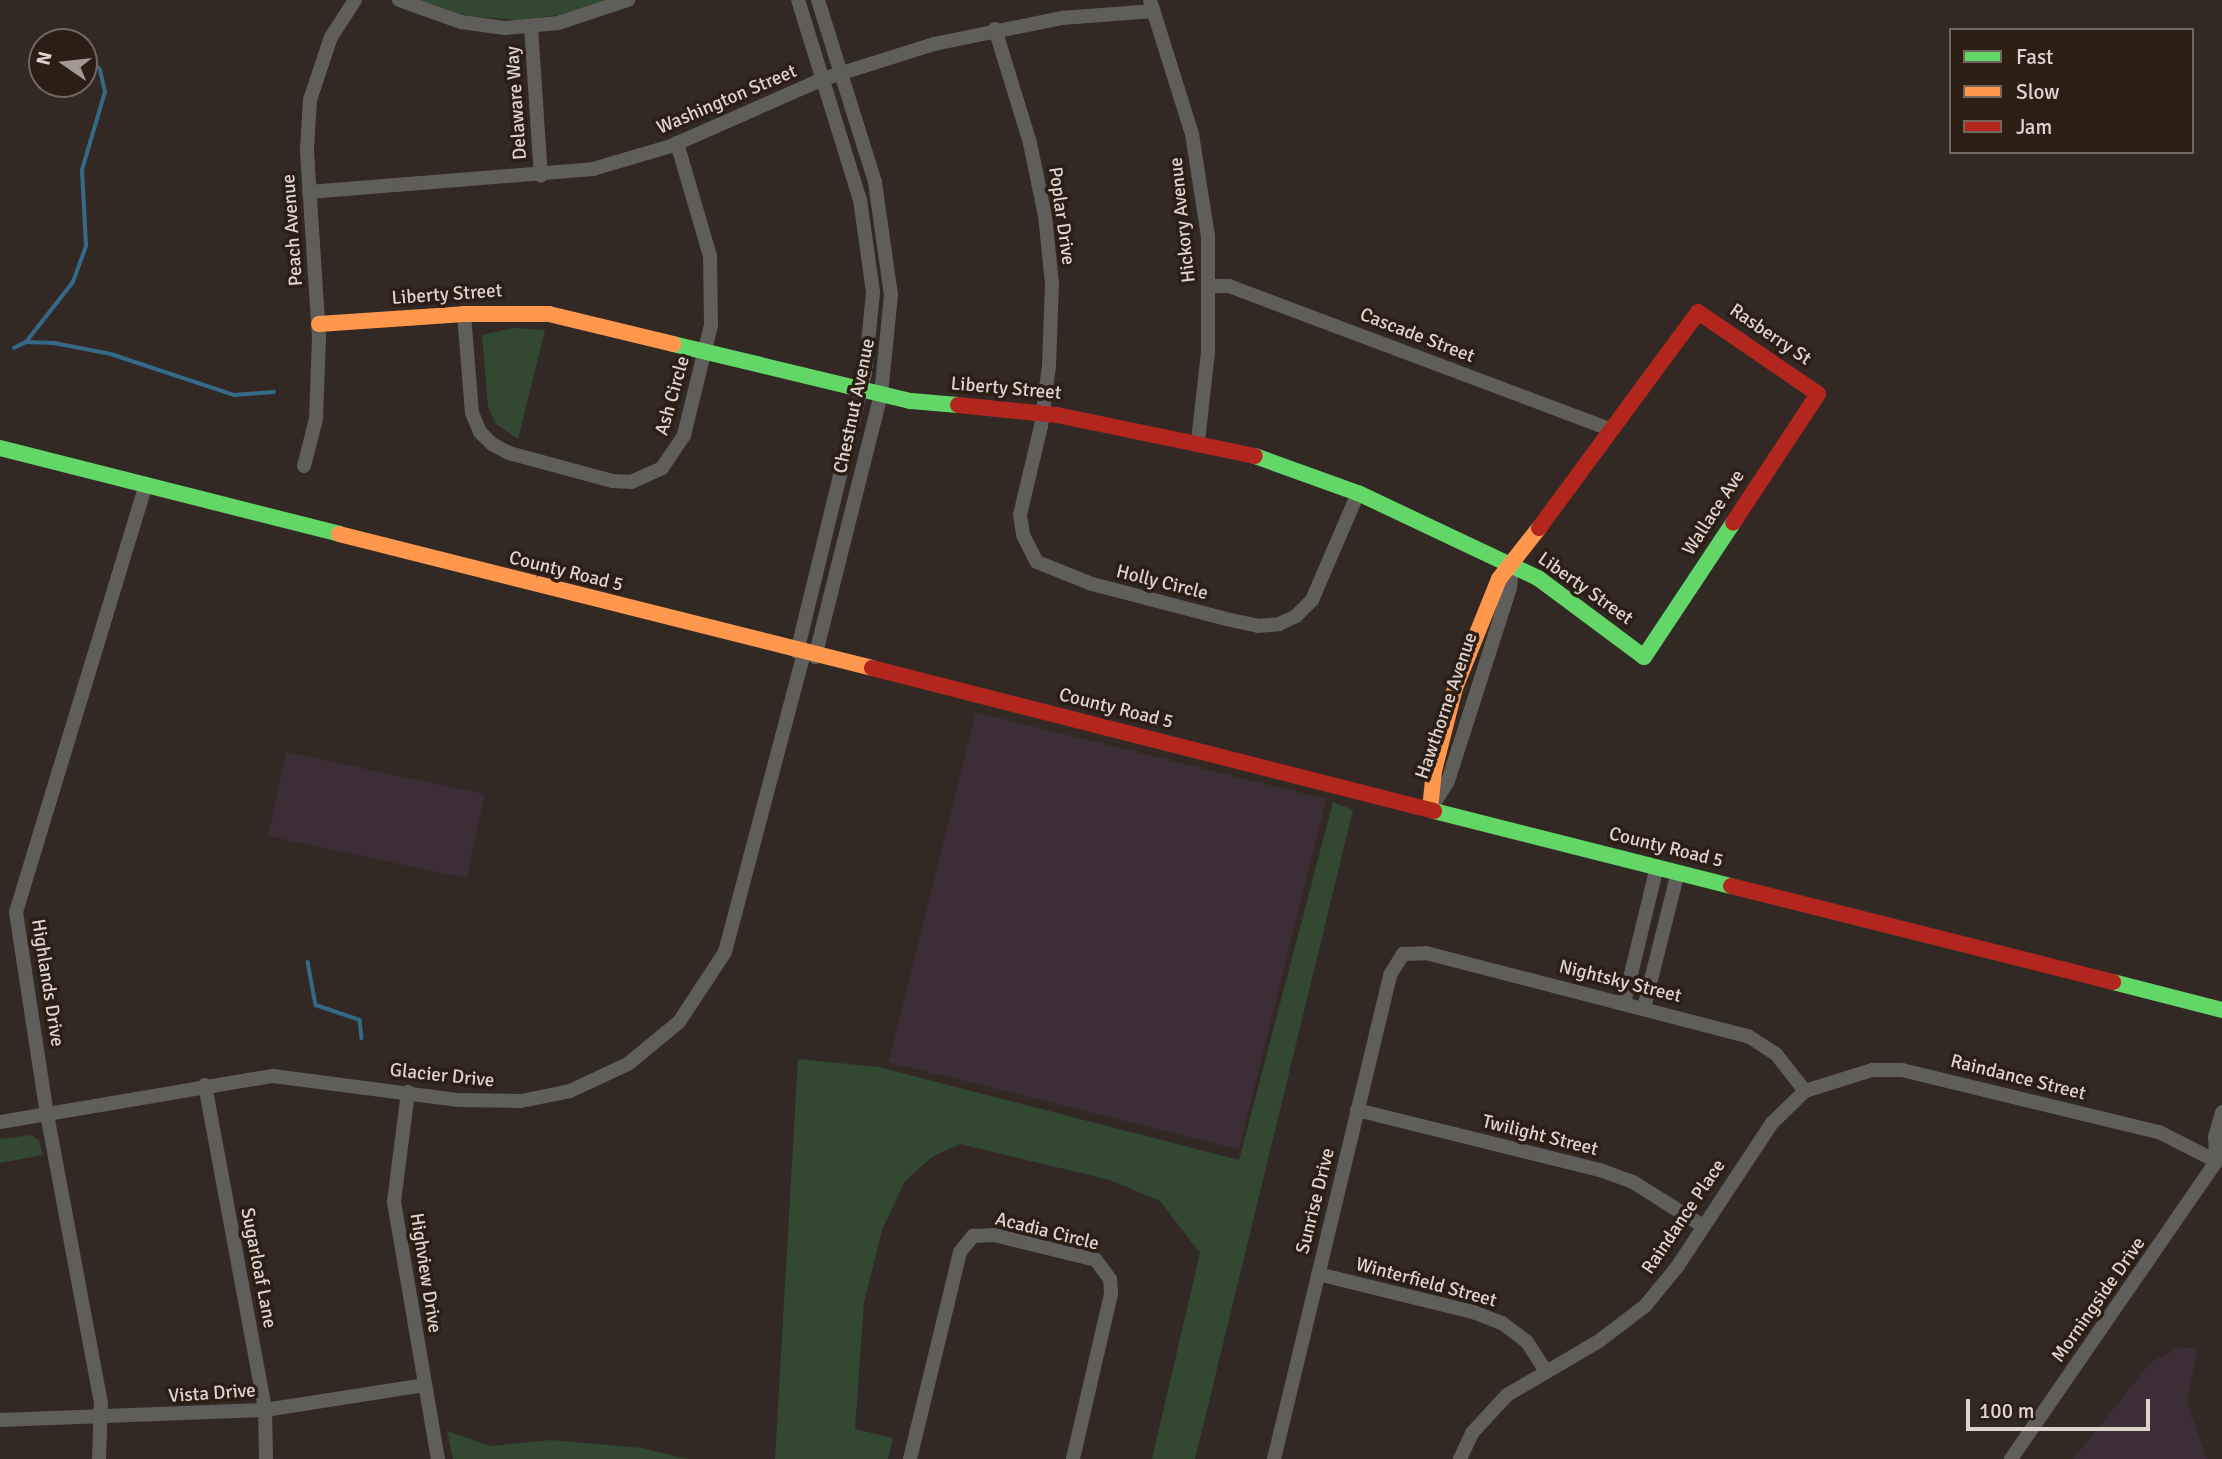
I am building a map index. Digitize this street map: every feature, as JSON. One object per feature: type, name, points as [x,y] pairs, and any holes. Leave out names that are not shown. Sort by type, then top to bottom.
[{"type":"street","name":"Peach Avenue","points":[[304,466],[316,419],[319,324],[309,192],[310,100],[327,46],[355,0]]},
{"type":"street","points":[[399,0],[461,22],[531,27],[586,16],[628,0]]},
{"type":"street","name":"Chestnut Avenue","points":[[798,0],[860,200],[871,264],[872,321],[861,390],[805,654]]},
{"type":"street","name":"Chestnut Avenue","points":[[805,654],[881,394],[889,332],[890,263],[875,182],[818,0]]},
{"type":"street","name":"Washington Street","points":[[309,192],[541,176],[617,164],[677,144],[841,73],[995,29],[1152,6]]},
{"type":"street","name":"Hickory Avenue","points":[[1152,6],[1192,134],[1208,236],[1210,286],[1198,441]]},
{"type":"street","name":"Delaware Way","points":[[531,27],[541,176]]},
{"type":"street","name":"Poplar Drive","points":[[995,29],[1030,143],[1045,216],[1052,284],[1043,413]]},
{"type":"street","name":"Ash Circle","points":[[464,314],[472,413],[480,432],[509,453],[613,481],[646,478],[675,455],[711,325],[710,256],[677,144]]},
{"type":"street","name":"Cascade Street","points":[[1210,286],[1229,286],[1609,429]]},
{"type":"street","name":"Hawthorne Avenue","points":[[1430,810],[1434,771],[1467,650],[1499,579],[1698,312]]},
{"type":"street","name":"Rasberry St","points":[[1698,312],[1818,394]]},
{"type":"street","name":"Liberty Street","points":[[319,324],[464,314],[549,314],[881,394],[1043,413],[1198,441],[1265,459],[1358,493],[1512,565],[1538,578],[1644,656]]},
{"type":"street","name":"Wallace Ave","points":[[1644,656],[1818,394]]},
{"type":"street","name":"Holly Circle","points":[[1043,413],[1020,514],[1023,536],[1037,562],[1092,584],[1226,619],[1258,626],[1296,616],[1312,600],[1358,493]]},
{"type":"street","name":"County Road 5","points":[[0,448],[805,654],[2222,1010]]},
{"type":"street","name":"Highlands Drive","points":[[99,1459],[102,1418],[47,1115],[16,912],[146,484]]},
{"type":"street","name":"Glacier Drive","points":[[0,1122],[205,1085],[273,1076],[500,1102],[570,1091],[628,1064],[679,1022],[713,977],[732,936],[805,654]]},
{"type":"street","points":[[1624,1003],[1657,867]]},
{"type":"street","points":[[1644,1008],[1678,873]]},
{"type":"street","name":"Nightsky Street","points":[[1403,954],[1426,953],[1748,1036],[1776,1054],[1805,1091]]},
{"type":"street","name":"Sunrise Drive","points":[[1274,1459],[1390,975],[1403,954]]},
{"type":"street","name":"Raindance Street","points":[[1805,1091],[1872,1070],[1902,1070],[2159,1132],[2219,1158]]},
{"type":"street","name":"Sugarloaf Lane","points":[[205,1085],[265,1410],[265,1459]]},
{"type":"street","name":"Raindance Place","points":[[1460,1459],[1488,1412],[1546,1371],[1599,1341],[1645,1306],[1772,1123],[1805,1091]]},
{"type":"street","name":"Highview Drive","points":[[408,1092],[394,1202],[438,1459]]},
{"type":"street","name":"Twilight Street","points":[[1357,1110],[1600,1171],[1633,1182],[1703,1226]]},
{"type":"street","points":[[2219,1158],[2215,1137],[2222,1112]]},
{"type":"street","name":"Morningside Drive","points":[[2011,1459],[2219,1158]]},
{"type":"street","name":"Acadia Circle","points":[[910,1459],[960,1252],[973,1236],[994,1235],[1096,1260],[1110,1279],[1111,1294],[1073,1459]]},
{"type":"street","name":"Winterfield Street","points":[[1318,1274],[1473,1312],[1502,1323],[1527,1342],[1546,1371]]},
{"type":"street","name":"Vista Drive","points":[[0,1420],[265,1410],[424,1385]]},
{"type":"shaded area","points":[[976,712],[1326,799],[1239,1150],[889,1062]]},
{"type":"shaded area","points":[[286,752],[485,794],[467,878],[268,836]]},
{"type":"shaded area","points":[[2179,1347],[2197,1349],[2187,1403],[2207,1459],[2073,1459],[2151,1362]]},
{"type":"green space","points":[[415,0],[610,0],[559,15],[518,20],[467,16]]},
{"type":"green space","points":[[513,328],[545,330],[518,439],[496,424],[488,407],[482,335]]},
{"type":"green space","points":[[1333,802],[1353,810],[1195,1459],[1152,1459],[1200,1253],[1160,1201],[1110,1180],[960,1144],[932,1157],[905,1181],[882,1230],[864,1302],[855,1429],[893,1438],[888,1459],[775,1459],[798,1059],[878,1067],[1239,1160]]},
{"type":"green space","points":[[31,1135],[39,1140],[43,1155],[0,1163],[0,1139]]},
{"type":"green space","points":[[447,1431],[490,1446],[551,1440],[641,1448],[688,1459],[453,1459]]},
{"type":"waterway","points":[[26,342],[73,282],[86,246],[82,170],[105,92],[98,68]]},
{"type":"waterway","points":[[14,348],[26,342],[54,343],[111,354],[234,395],[274,392]]},
{"type":"waterway","points":[[308,962],[316,1005],[360,1020],[362,1038]]},
{"type":"traffic: fast","points":[[673,344],[911,401],[958,405]]},
{"type":"traffic: fast","points":[[0,448],[339,534]]},
{"type":"traffic: fast","points":[[1255,456],[1358,493],[1538,578],[1644,657],[1733,523]]},
{"type":"traffic: fast","points":[[1434,811],[1731,886]]},
{"type":"traffic: fast","points":[[2113,982],[2222,1010]]},
{"type":"traffic: slow","points":[[319,324],[464,314],[549,314],[673,344]]},
{"type":"traffic: slow","points":[[1430,809],[1434,771],[1455,688],[1499,579],[1539,528]]},
{"type":"traffic: slow","points":[[339,534],[872,668]]},
{"type":"traffic: jam","points":[[1539,528],[1698,312],[1818,394],[1733,523]]},
{"type":"traffic: jam","points":[[958,405],[1057,415],[1255,456]]},
{"type":"traffic: jam","points":[[872,668],[1434,811]]},
{"type":"traffic: jam","points":[[1731,886],[2113,982]]}]
